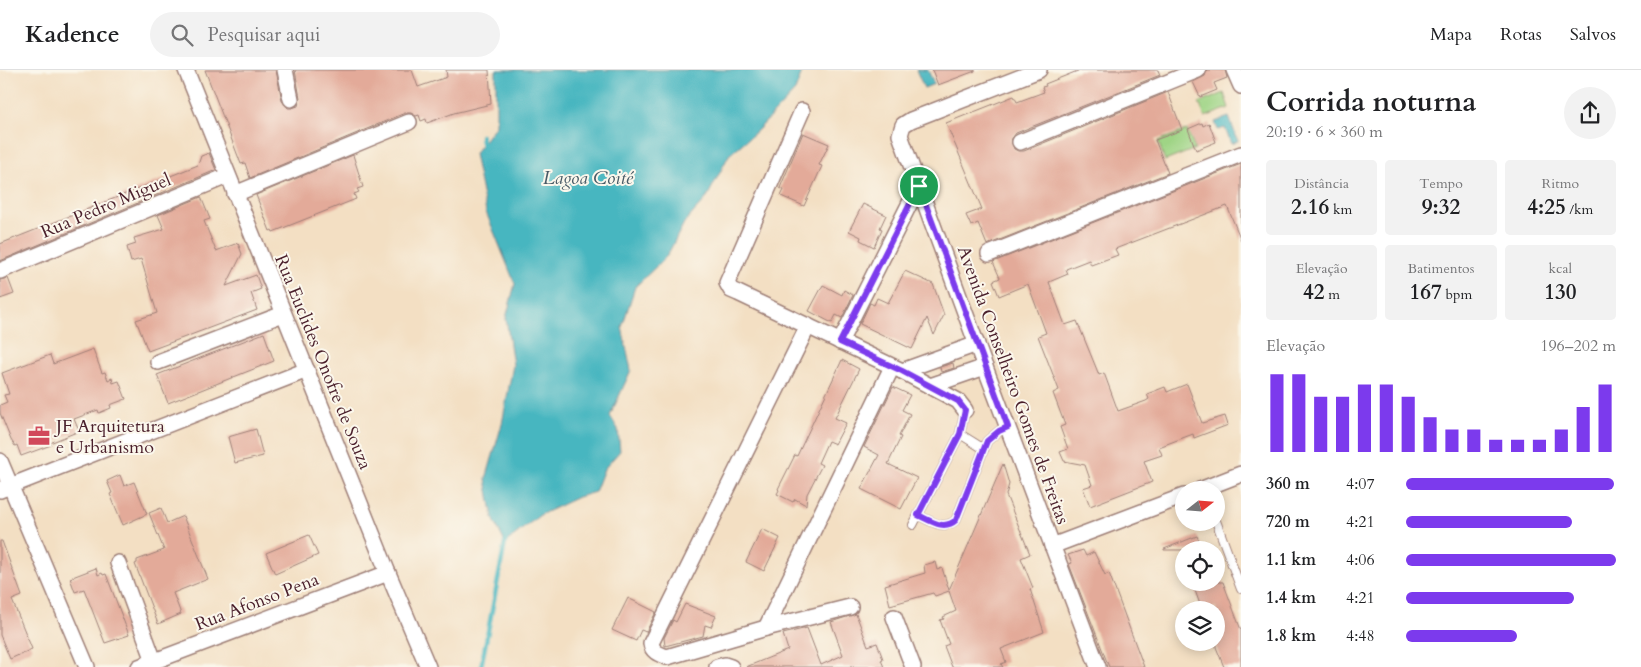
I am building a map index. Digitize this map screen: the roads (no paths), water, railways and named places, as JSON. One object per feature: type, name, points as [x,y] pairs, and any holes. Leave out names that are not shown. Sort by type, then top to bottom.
[{"type":"street","name":"Rua Euclides Onofre de Souza","points":[[186,70],[227,176],[428,667]]},
{"type":"street","points":[[285,70],[291,99]]},
{"type":"street","name":"Avenida Conselheiro Gomes de Freitas","points":[[1039,70],[911,120],[902,125],[900,135],[1098,667]]},
{"type":"street","points":[[1020,142],[1198,70]]},
{"type":"street","points":[[1234,70],[1241,86]]},
{"type":"street","points":[[802,112],[727,283],[732,290],[930,386],[958,401],[965,410]]},
{"type":"street","points":[[235,194],[409,122]]},
{"type":"street","points":[[990,254],[1241,154]]},
{"type":"street","name":"Rua Pedro Miguel","points":[[0,271],[227,176]]},
{"type":"street","points":[[840,342],[919,186]]},
{"type":"street","points":[[158,362],[283,314]]},
{"type":"street","points":[[808,326],[651,643],[652,648],[657,653],[666,657],[766,628],[850,607]]},
{"type":"street","points":[[766,628],[897,369],[977,344]]},
{"type":"street","points":[[930,386],[985,367]]},
{"type":"street","points":[[6,488],[308,370]]},
{"type":"street","points":[[0,461],[6,488],[87,667]]},
{"type":"street","points":[[1224,481],[1241,474]]},
{"type":"street","points":[[1052,546],[1175,499]]},
{"type":"street","points":[[118,563],[154,661]]},
{"type":"street","name":"Rua Afonso Pena","points":[[139,667],[388,573]]},
{"type":"street","points":[[894,617],[913,667]]},
{"type":"street","points":[[716,667],[724,665],[732,667]]},
{"type":"lane","points":[[913,525],[960,434],[965,410]]},
{"type":"lane","points":[[918,515],[944,526],[951,525],[956,520],[987,441],[1008,427]]},
{"type":"lane","points":[[960,434],[984,449]]},
{"type":"lane","points":[[1220,531],[1241,588]]},
{"type":"water","name":"Lagoa Coité","points":[[496,70],[803,70],[795,91],[757,131],[729,155],[706,199],[684,223],[667,256],[635,287],[622,327],[631,370],[610,416],[618,429],[620,451],[604,469],[595,492],[578,497],[540,515],[505,543],[493,518],[486,479],[502,424],[513,365],[506,318],[515,284],[486,212],[474,154],[496,125]]},
{"type":"water","points":[[916,70],[928,70],[934,84],[924,88]]},
{"type":"water","points":[[1229,117],[1238,141],[1231,144],[1225,128],[1218,130],[1215,122]]},
{"type":"waterway","points":[[481,136],[483,147]]},
{"type":"waterway","points":[[481,667],[506,538]]},
{"type":"place","name":"JF Arquitetura e Urbanismo","points":[[39,436]]}]
